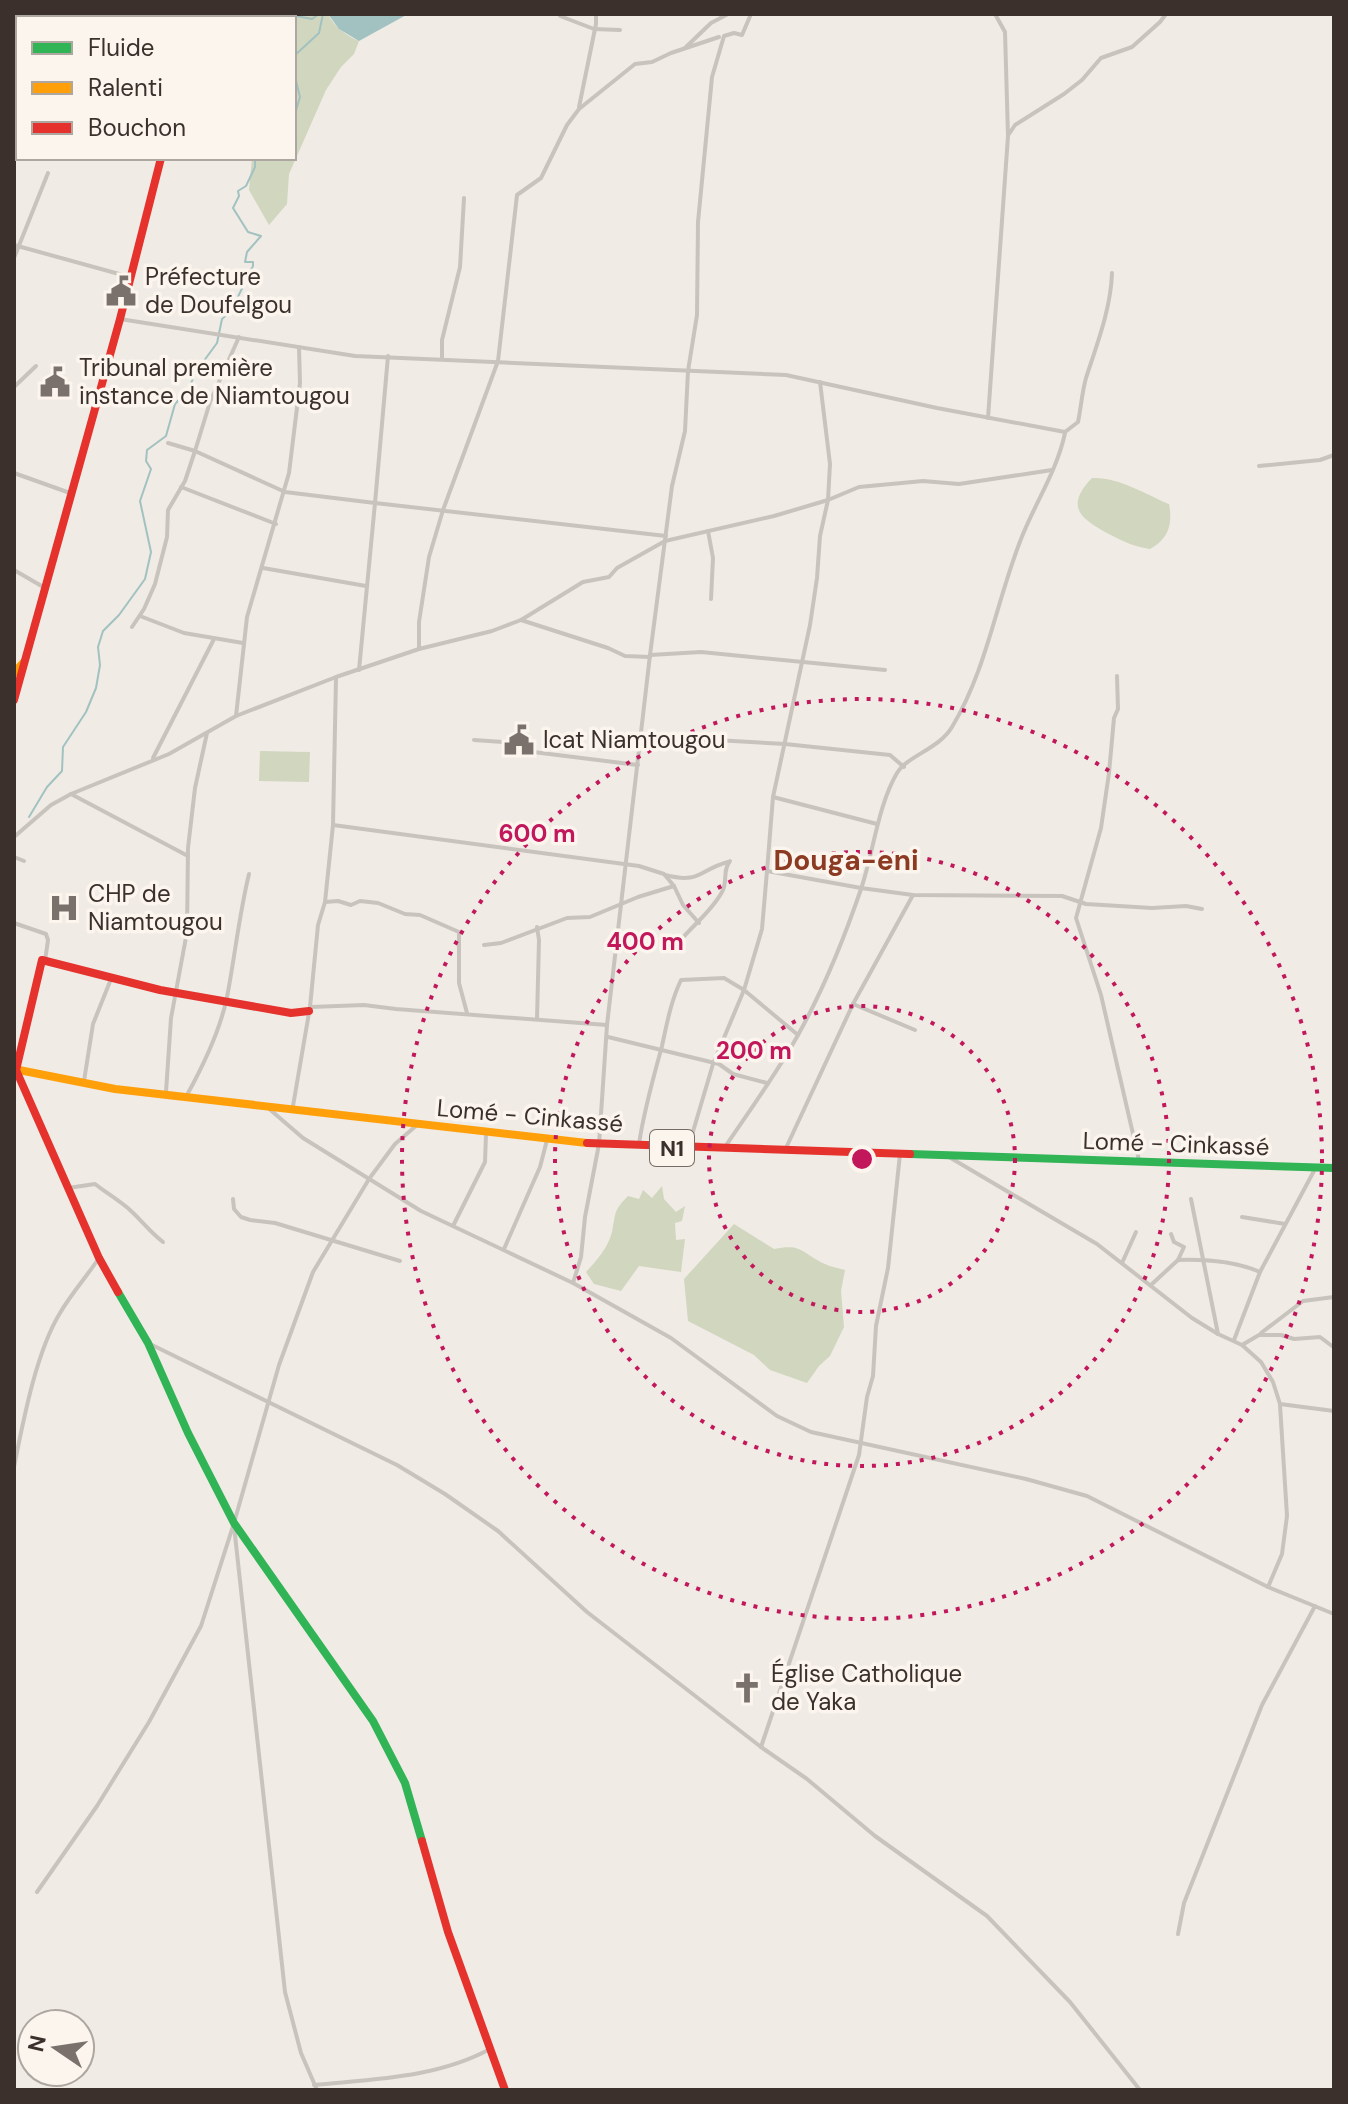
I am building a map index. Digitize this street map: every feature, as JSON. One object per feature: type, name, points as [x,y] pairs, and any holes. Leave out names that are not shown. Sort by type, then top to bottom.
[{"type":"main road","points":[[14,700],[120,319],[160,160]]},
{"type":"main road","points":[[14,673],[23,663]]},
{"type":"main road","points":[[309,1009],[291,1013],[160,990],[42,960],[15,1070],[99,1258],[148,1343],[188,1433],[234,1523],[373,1721],[405,1783],[448,1932],[505,2090]]},
{"type":"main road","name":"Lomé - Cinkassé","points":[[15,1070],[83,1084],[166,1095],[639,1147],[1334,1168]]},
{"type":"street","points":[[579,109],[596,14]]},
{"type":"street","points":[[684,48],[711,23],[728,14]]},
{"type":"street","points":[[573,1283],[581,1257],[599,1144],[607,1025],[650,656],[672,486],[685,431],[688,371],[697,315],[698,222],[712,77],[724,36],[734,33],[742,35],[751,14]]},
{"type":"street","points":[[988,418],[1008,136],[1005,32],[995,14]]},
{"type":"street","points":[[1008,136],[1015,125],[1082,80],[1101,58],[1132,47],[1166,14]]},
{"type":"street","points":[[560,16],[594,29],[620,30]]},
{"type":"street","points":[[419,649],[419,622],[429,557],[443,510],[498,361],[517,195],[541,178],[567,125],[579,109],[635,64],[652,62],[719,37]]},
{"type":"street","points":[[14,258],[16,246],[48,173]]},
{"type":"street","points":[[442,358],[442,340],[460,267],[464,198]]},
{"type":"street","points":[[16,246],[130,277]]},
{"type":"street","points":[[724,1149],[798,1035],[861,888],[877,824],[898,771],[944,739],[978,677],[991,627],[1021,540],[1052,470],[1060,460],[1065,432],[1078,422],[1112,273]]},
{"type":"street","points":[[120,319],[355,356],[786,375],[1065,432]]},
{"type":"street","points":[[132,627],[155,584],[167,537],[168,510],[181,487],[210,402],[239,337]]},
{"type":"street","points":[[236,716],[247,617],[285,492],[300,383],[299,347]]},
{"type":"street","points":[[359,670],[388,356]]},
{"type":"street","points":[[14,387],[36,366]]},
{"type":"street","points":[[688,1148],[713,1064],[744,990],[762,929],[773,797],[810,625],[820,536],[828,500],[830,464],[820,382]]},
{"type":"street","points":[[168,443],[195,451],[285,492],[665,538],[774,516],[859,487],[923,481],[959,484],[1052,470]]},
{"type":"street","points":[[1259,466],[1320,460],[1334,455]]},
{"type":"street","points":[[14,473],[70,493]]},
{"type":"street","points":[[181,487],[276,524]]},
{"type":"street","points":[[708,531],[713,558],[711,599]]},
{"type":"street","points":[[14,837],[51,805],[71,794],[152,760],[236,716],[419,649],[492,631],[521,620],[583,582],[609,577],[617,568],[665,538]]},
{"type":"street","points":[[263,568],[366,586]]},
{"type":"street","points":[[14,570],[45,588]]},
{"type":"street","points":[[140,616],[184,633],[243,643]]},
{"type":"street","points":[[521,620],[625,656],[701,652],[885,670]]},
{"type":"street","points":[[152,760],[214,639]]},
{"type":"street","points":[[1117,676],[1118,709],[1114,718],[1101,828],[1080,900],[1077,923],[1101,995],[1139,1163]]},
{"type":"street","points":[[293,1108],[309,1009],[318,925],[325,902],[333,825],[336,677]]},
{"type":"street","points":[[166,1095],[171,1018],[187,932],[188,856],[195,788],[207,732]]},
{"type":"street","points":[[641,740],[680,738],[785,744],[890,755],[904,767]]},
{"type":"street","points":[[474,740],[503,742],[517,750],[638,765]]},
{"type":"street","points":[[71,794],[188,856]]},
{"type":"street","points":[[773,797],[877,824]]},
{"type":"street","points":[[333,825],[627,864],[687,879],[699,877],[716,865],[730,861],[725,867],[724,889],[699,923],[690,928],[679,942]]},
{"type":"street","points":[[14,857],[24,861]]},
{"type":"street","points":[[767,871],[913,895],[1062,896],[1086,904],[1202,909]]},
{"type":"street","points":[[186,1097],[210,1048],[226,1001],[249,874]]},
{"type":"street","points":[[664,874],[683,905],[699,923]]},
{"type":"street","points":[[484,945],[501,943],[567,918],[590,917],[674,886]]},
{"type":"street","points":[[785,1150],[853,1004],[913,895]]},
{"type":"street","points":[[325,902],[338,901],[351,905],[360,901],[378,903],[405,914],[420,915],[459,932],[459,983],[467,1013]]},
{"type":"street","points":[[14,923],[46,934],[45,961]]},
{"type":"street","points":[[537,927],[537,1019]]},
{"type":"street","points":[[639,1147],[648,1092],[670,1005],[681,980],[724,978],[744,990],[798,1035]]},
{"type":"street","points":[[83,1084],[93,1024],[111,979]]},
{"type":"street","points":[[853,1004],[915,1030]]},
{"type":"street","points":[[309,1009],[364,1005],[607,1025]]},
{"type":"street","points":[[608,1037],[726,1067],[733,1074],[767,1083]]},
{"type":"street","points":[[266,1106],[303,1138],[421,1211],[573,1283],[671,1338],[787,1422],[811,1432],[1026,1479],[1087,1496],[1268,1587],[1334,1614]]},
{"type":"street","points":[[37,1892],[105,1794],[149,1722],[201,1626],[279,1365],[313,1272],[369,1179],[395,1144],[417,1125]]},
{"type":"street","points":[[453,1226],[485,1162],[486,1132]]},
{"type":"street","points":[[504,1249],[540,1167],[547,1139]]},
{"type":"street","points":[[761,1747],[859,1455],[873,1376],[876,1326],[888,1268],[900,1154]]},
{"type":"street","points":[[947,1156],[1097,1244],[1192,1318],[1242,1345],[1261,1362],[1273,1382],[1280,1404],[1287,1516],[1282,1554],[1268,1587]]},
{"type":"street","points":[[1234,1340],[1260,1272],[1315,1168]]},
{"type":"street","points":[[66,1188],[95,1184],[129,1208],[150,1233],[163,1242]]},
{"type":"street","points":[[233,1199],[234,1209],[241,1217],[275,1223],[400,1261]]},
{"type":"street","points":[[1191,1199],[1218,1334]]},
{"type":"street","points":[[1242,1217],[1285,1224]]},
{"type":"street","points":[[1122,1263],[1136,1232]]},
{"type":"street","points":[[1152,1284],[1178,1260],[1184,1247],[1174,1242],[1171,1234]]},
{"type":"street","points":[[14,1467],[36,1371],[60,1313],[99,1258]]},
{"type":"street","points":[[1178,1260],[1203,1259],[1247,1266],[1260,1272]]},
{"type":"street","points":[[1242,1345],[1303,1301],[1334,1297]]},
{"type":"street","points":[[1259,1335],[1281,1335],[1294,1339],[1320,1337],[1332,1346]]},
{"type":"street","points":[[148,1343],[397,1465],[498,1531],[587,1612],[807,1779],[875,1836],[987,1916],[1070,2002],[1140,2090]]},
{"type":"street","points":[[1280,1404],[1334,1411]]},
{"type":"street","points":[[234,1523],[285,1992],[301,2053],[315,2088],[421,2074],[475,2057],[490,2049]]},
{"type":"street","points":[[1178,1934],[1184,1903],[1262,1705],[1315,1606]]},
{"type":"green space","points":[[328,14],[341,30],[359,41],[354,54],[326,90],[296,158],[296,16],[200,16]]},
{"type":"green space","points":[[252,160],[295,160],[289,174],[287,204],[269,225],[249,190]]},
{"type":"green space","points":[[1092,478],[1122,483],[1169,504],[1169,525],[1161,541],[1150,549],[1134,545],[1084,517],[1078,505],[1079,497]]},
{"type":"green space","points":[[260,751],[310,752],[309,782],[259,781]]},
{"type":"green space","points":[[662,1186],[664,1199],[676,1212],[685,1206],[682,1221],[675,1223],[676,1240],[685,1239],[681,1272],[639,1266],[621,1291],[594,1284],[586,1272],[608,1243],[620,1205],[628,1196],[639,1199],[643,1190],[652,1198]]},
{"type":"green space","points":[[734,1224],[774,1249],[797,1248],[825,1264],[845,1270],[841,1291],[844,1327],[830,1356],[807,1383],[770,1370],[754,1355],[688,1321],[684,1279]]},
{"type":"water","points":[[328,14],[408,14],[359,41],[339,29]]},
{"type":"waterway","points":[[264,14],[273,14]]},
{"type":"waterway","points":[[286,14],[312,19],[319,14]]},
{"type":"waterway","points":[[296,54],[319,33],[323,14]]},
{"type":"waterway","points":[[296,81],[300,97],[296,110]]},
{"type":"waterway","points":[[29,817],[47,787],[62,771],[63,747],[86,712],[96,688],[100,665],[98,647],[103,631],[145,579],[151,552],[140,501],[151,469],[146,461],[147,450],[166,436],[175,404],[189,389],[195,373],[217,343],[222,319],[231,311],[253,266],[253,262],[245,262],[247,252],[261,236],[248,232],[233,208],[238,191],[246,186],[255,167],[255,160]]},
{"type":"traffic: fast","points":[[910,1154],[1334,1168]]},
{"type":"traffic: fast","points":[[118,1292],[148,1343],[188,1433],[234,1523],[373,1721],[405,1783],[422,1841]]},
{"type":"traffic: slow","points":[[14,673],[23,663]]},
{"type":"traffic: slow","points":[[14,1069],[115,1089],[587,1143]]},
{"type":"traffic: jam","points":[[14,700],[120,319],[160,160]]},
{"type":"traffic: jam","points":[[118,1292],[99,1258],[16,1070],[42,960],[160,990],[291,1013],[309,1011]]},
{"type":"traffic: jam","points":[[587,1143],[910,1154]]},
{"type":"traffic: jam","points":[[422,1841],[448,1932],[505,2090]]},
{"type":"place","name":"Préfecture de Doufelgou","points":[[121,291]]},
{"type":"place","name":"Tribunal première instance de Niamtougou","points":[[55,382]]},
{"type":"place","name":"Icat Niamtougou","points":[[519,740]]},
{"type":"place","name":"CHP de Niamtougou","points":[[64,908]]},
{"type":"place","name":"Église Catholique de Yaka","points":[[747,1688]]},
{"type":"district","name":"Douga-eni","points":[[846,860]]}]
